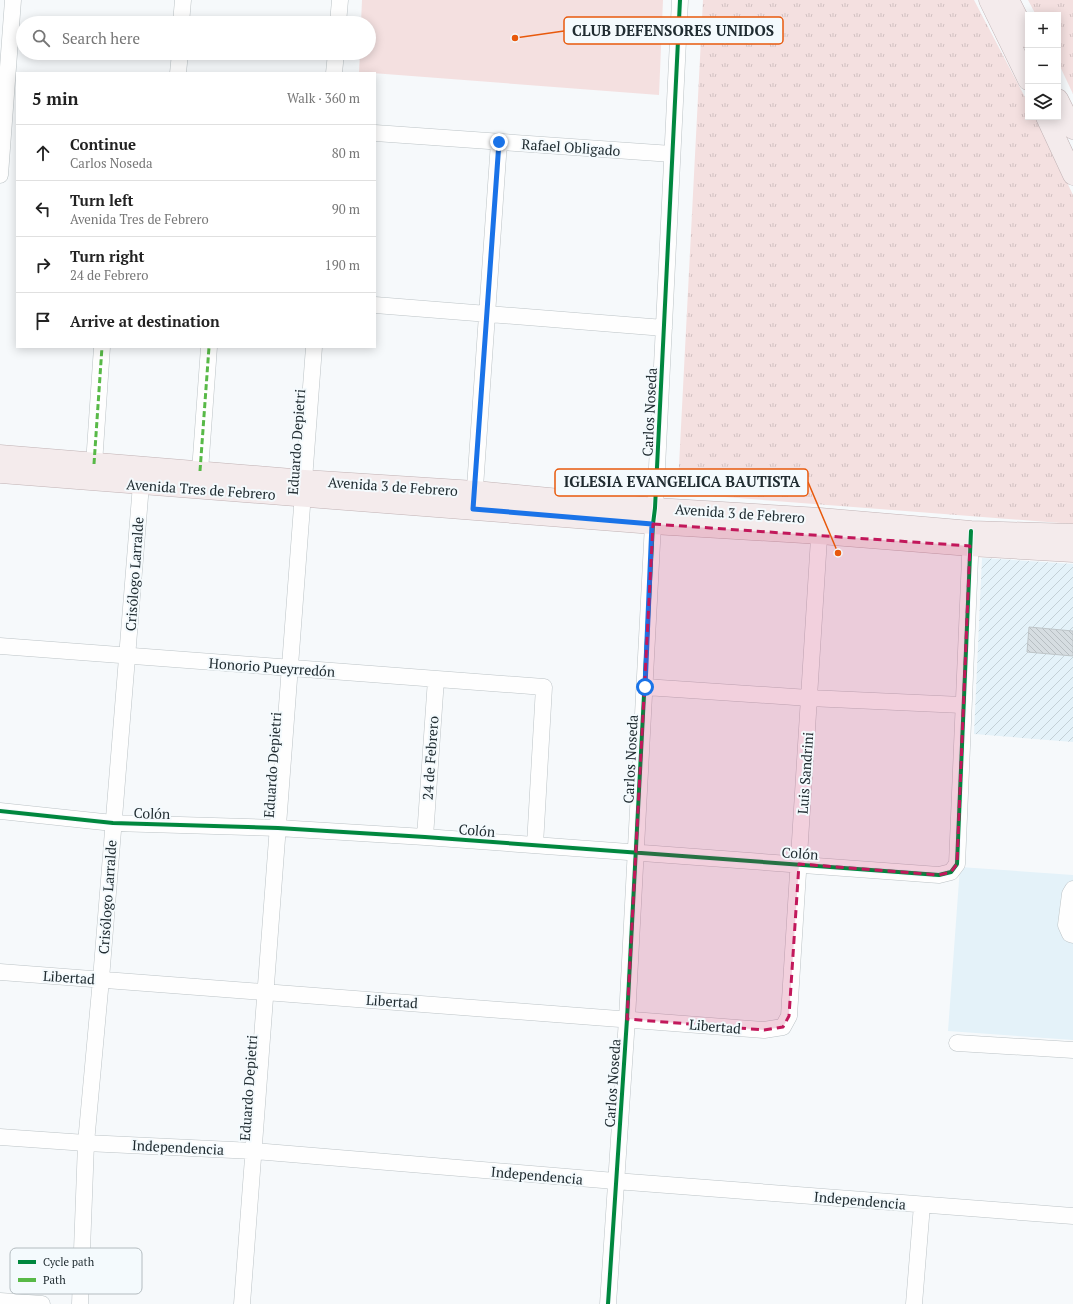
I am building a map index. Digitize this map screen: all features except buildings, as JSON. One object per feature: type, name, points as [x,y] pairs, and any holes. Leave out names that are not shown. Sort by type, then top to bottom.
[{"type":"main road","points":[[990,0],[1025,74]]},
{"type":"main road","points":[[1009,0],[1025,32]]},
{"type":"main road","points":[[1061,105],[1073,129]]},
{"type":"main road","points":[[1047,120],[1073,174]]},
{"type":"main road","points":[[0,455],[94,464],[141,476],[200,471],[303,488]]},
{"type":"main road","name":"Avenida Tres de Febrero","points":[[0,473],[141,476],[474,500],[654,516],[820,526],[970,538],[1073,552]]},
{"type":"main road","points":[[970,538],[1073,534]]},
{"type":"street","points":[[0,175],[7,112],[13,0]]},
{"type":"street","points":[[182,16],[183,0]]},
{"type":"street","points":[[339,16],[340,0]]},
{"type":"street","name":"Carlos Noseda","points":[[608,1304],[615,1181],[628,1019],[680,0]]},
{"type":"street","points":[[178,72],[179,60]]},
{"type":"street","points":[[334,72],[335,60]]},
{"type":"street","name":"Rafael Obligado","points":[[376,133],[672,154]]},
{"type":"street","points":[[474,500],[499,142]]},
{"type":"street","points":[[376,305],[664,328]]},
{"type":"street","points":[[94,464],[102,348]]},
{"type":"street","points":[[200,471],[209,348]]},
{"type":"street","name":"Eduardo Depietri","points":[[242,1304],[314,348]]},
{"type":"street","name":"Crisólogo Larralde","points":[[82,1248],[86,1143],[101,979],[141,476]]},
{"type":"street","name":"Luis Sandrini","points":[[783,1027],[789,1016],[820,526]]},
{"type":"street","points":[[645,687],[810,698],[962,705],[970,538]]},
{"type":"street","name":"Honorio Pueyrredón","points":[[0,646],[127,657],[544,687],[535,845]]},
{"type":"street","name":"24 de Febrero","points":[[425,837],[436,679]]},
{"type":"street","name":"Colón","points":[[0,811],[113,823],[278,828],[425,837],[939,875],[951,872],[956,864],[962,705]]},
{"type":"street","points":[[1073,889],[1070,894],[1066,925],[1070,934],[1073,935]]},
{"type":"street","name":"Libertad","points":[[0,972],[764,1030],[783,1027]]},
{"type":"street","points":[[958,1043],[1073,1050]]},
{"type":"street","name":"Independencia","points":[[0,1137],[86,1143],[254,1151],[615,1181],[1073,1216]]},
{"type":"street","points":[[914,1304],[922,1205]]},
{"type":"street","name":"Crisólogo Larralde","points":[[80,1294],[80,1304]]},
{"type":"street","points":[[0,1301],[42,1304]]},
{"type":"highlighted area","points":[[653,524],[970,546],[957,864],[951,872],[939,875],[799,864],[789,1016],[783,1027],[764,1030],[627,1019]]},
{"type":"shaded area","points":[[982,558],[1073,564],[1073,742],[974,734]]},
{"type":"shaded area","points":[[960,867],[1073,875],[1073,1040],[948,1031]]},
{"type":"green space","points":[[362,0],[663,0],[659,95],[376,73],[376,72],[359,72],[360,60],[376,60],[376,16],[361,16]]},
{"type":"green space","points":[[703,0],[974,0],[1025,97],[1025,120],[1037,120],[1073,195],[1073,524],[686,494],[678,485]]},
{"type":"green space","points":[[1028,0],[1073,0],[1073,94],[1061,68],[1061,12],[1034,12]]},
{"type":"marked path","points":[[94,464],[102,348]]},
{"type":"marked path","points":[[200,471],[209,348]]},
{"type":"cycle path","points":[[608,1304],[627,1019],[655,508],[680,0]]},
{"type":"cycle path","points":[[0,811],[113,823],[278,828],[425,837],[939,875],[951,872],[957,864],[971,531]]},
{"type":"place","name":"CLUB DEFENSORES UNIDOS","points":[[515,38]]},
{"type":"place","name":"IGLESIA EVANGELICA BAUTISTA","points":[[838,553]]},
{"type":"route","points":[[499,142],[473,509],[652,524],[645,687]]}]
